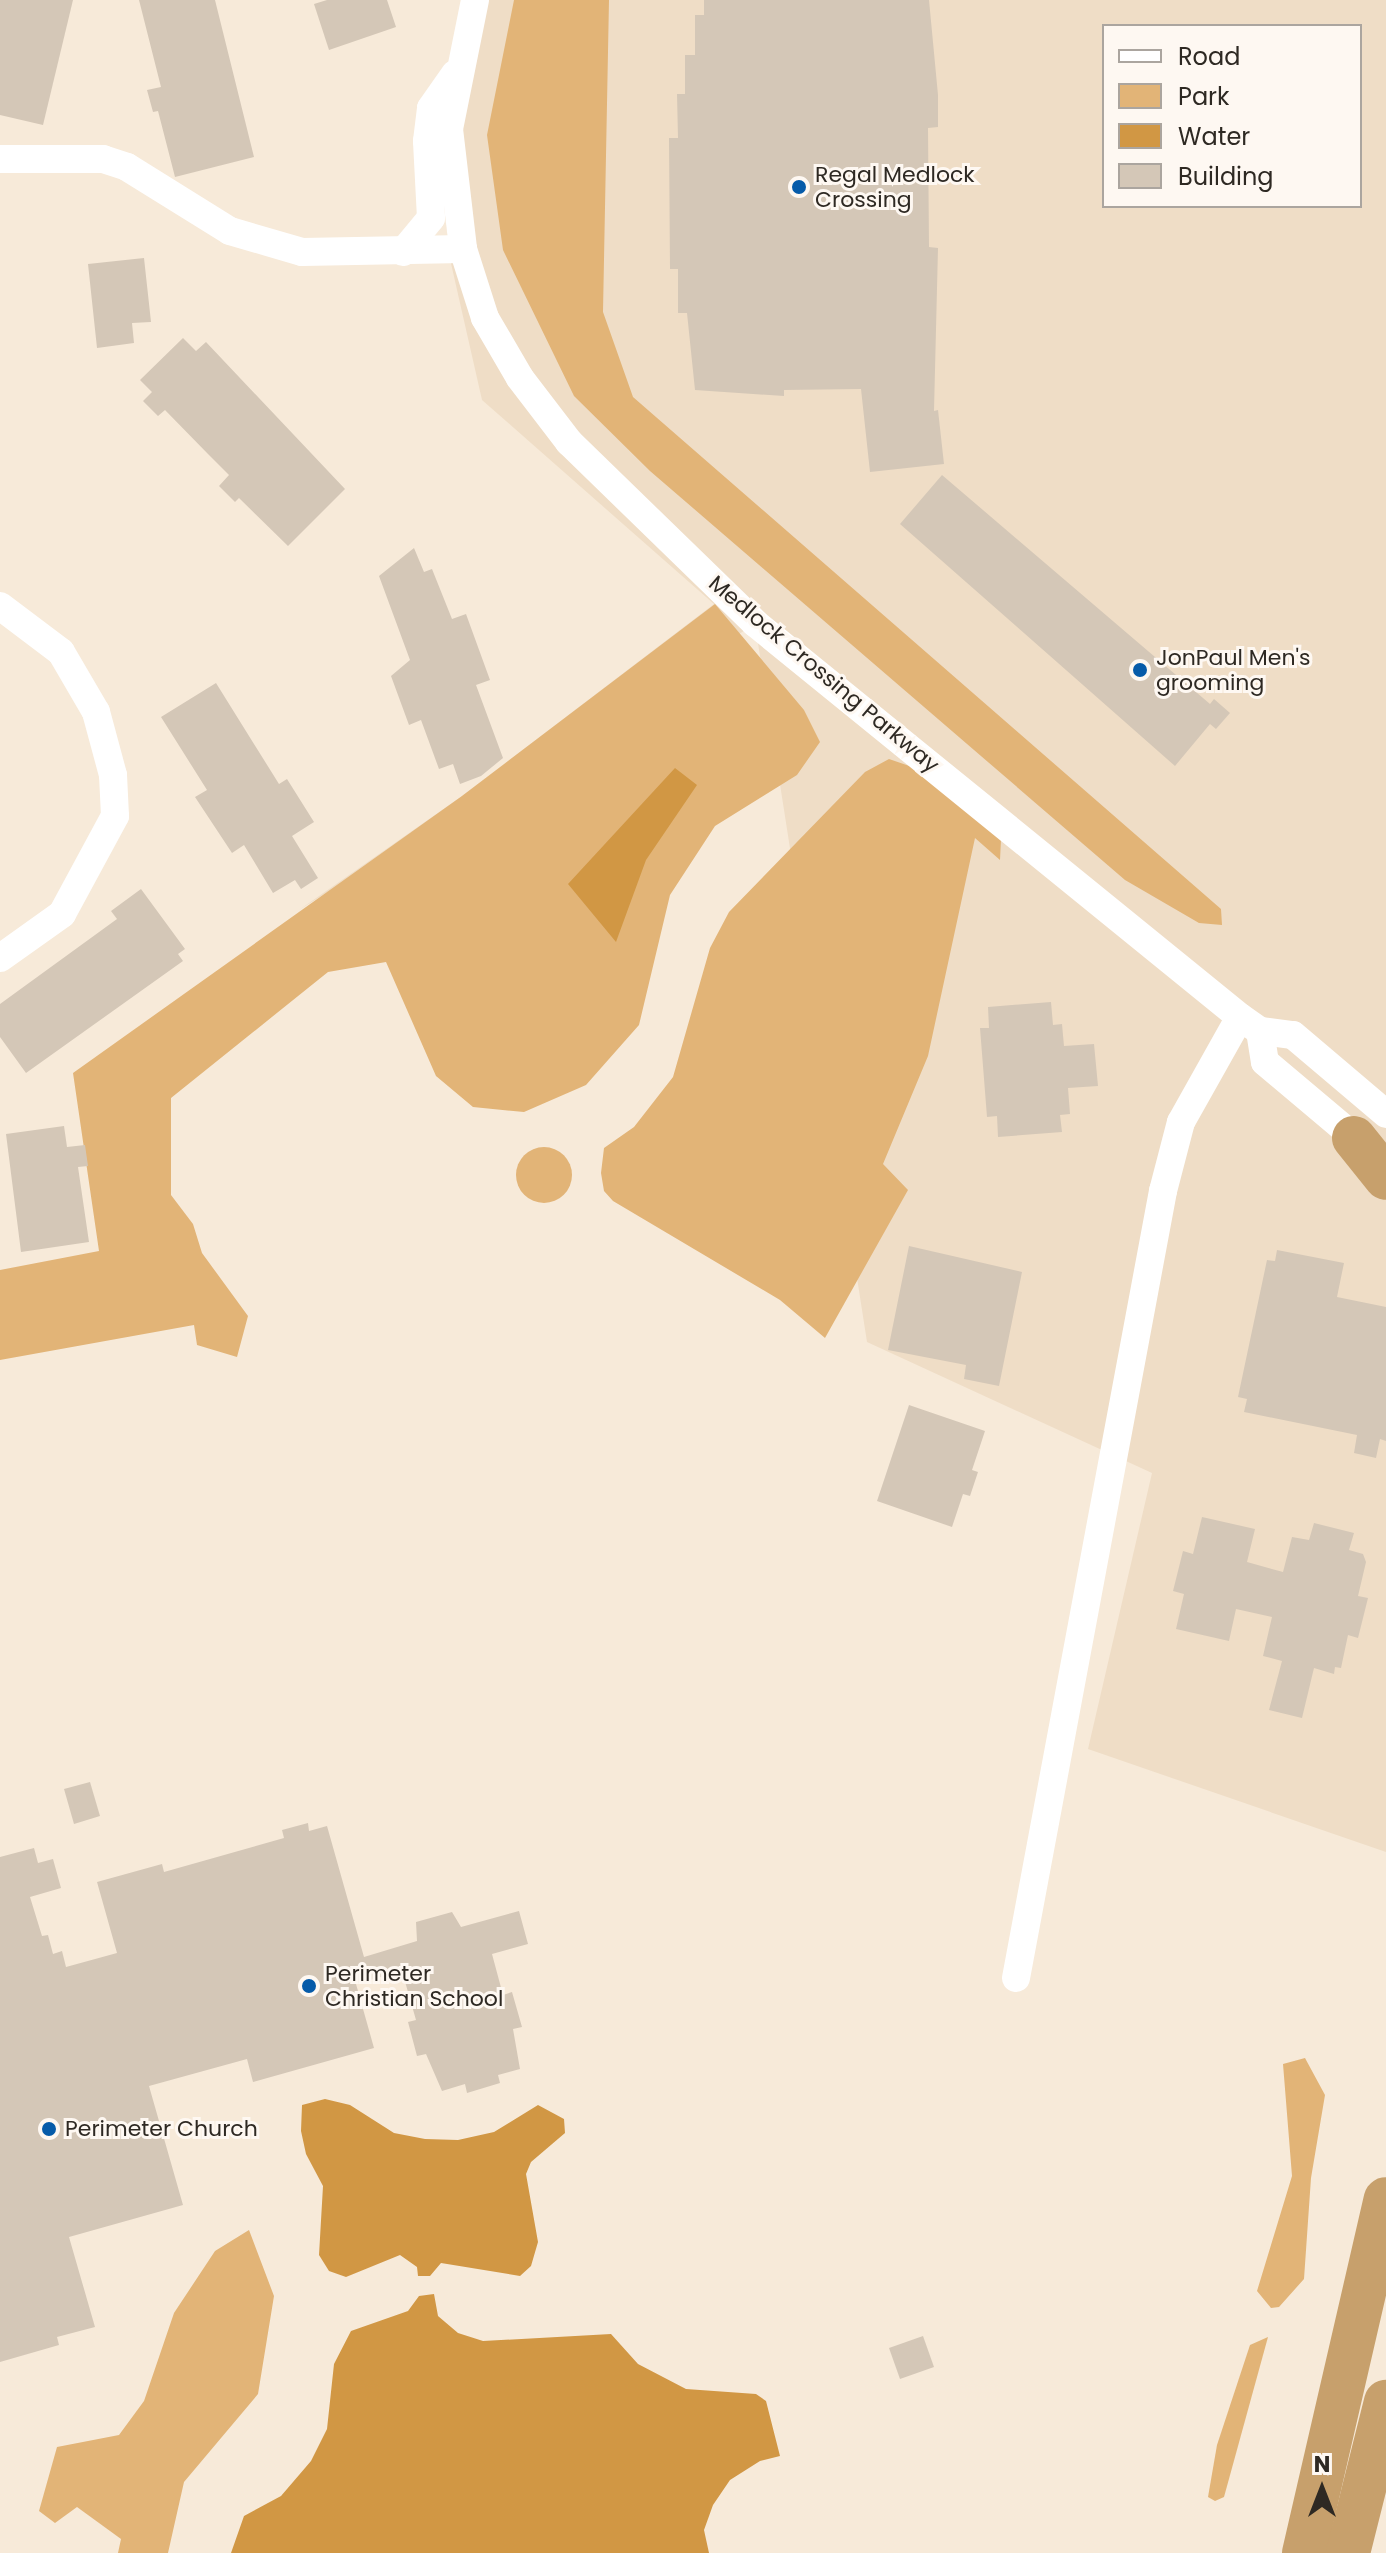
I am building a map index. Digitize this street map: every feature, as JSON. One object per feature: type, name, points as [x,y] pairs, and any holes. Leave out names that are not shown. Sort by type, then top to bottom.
[{"type":"highway","points":[[1375,1138],[1386,1178]]},
{"type":"highway","points":[[1304,2553],[1386,2199]]},
{"type":"highway","points":[[1348,2553],[1386,2402]]},
{"type":"street","name":"Medlock Crossing Parkway","points":[[475,0],[449,129],[463,249],[485,318],[520,378],[607,481],[755,623],[1250,1024],[1293,1035],[1375,1138]]},
{"type":"street","name":"Medlock Crossing Parkway","points":[[403,252],[431,218],[427,141],[431,108],[462,63]]},
{"type":"street","points":[[0,159],[103,159],[127,167],[230,231],[265,245],[336,255],[463,249]]},
{"type":"street","points":[[0,606],[61,652],[96,712],[113,775],[115,816],[62,914],[0,958]]},
{"type":"street","points":[[1250,1024],[1265,1062],[1375,1138]]},
{"type":"street","points":[[1016,1978],[1163,1191],[1181,1122],[1250,1024]]},
{"type":"shaded area","points":[[463,0],[1386,0],[1386,1852],[1088,1749],[1152,1473],[867,1342],[755,624],[299,910],[462,796],[714,604],[482,400],[450,259],[435,120]]},
{"type":"green space","points":[[514,0],[609,0],[603,312],[633,397],[1221,909],[1222,925],[1199,923],[1125,880],[650,471],[574,396],[503,250],[487,135]]},
{"type":"green space","points":[[715,604],[804,710],[820,742],[797,775],[715,826],[670,895],[639,1025],[586,1085],[524,1112],[473,1107],[436,1076],[386,962],[328,972],[171,1098],[171,1195],[193,1224],[202,1253],[248,1316],[237,1357],[197,1345],[194,1325],[0,1360],[0,1270],[99,1251],[73,1073],[462,796]]},
{"type":"green space","points":[[889,759],[921,770],[1001,840],[1000,860],[975,838],[928,1056],[883,1164],[908,1190],[825,1338],[780,1300],[613,1201],[604,1191],[601,1173],[604,1148],[634,1127],[673,1077],[710,948],[729,912],[865,772]]},
{"type":"green space","points":[[544,1147],[564,1155],[572,1175],[564,1195],[544,1203],[524,1195],[516,1175],[524,1155]]},
{"type":"green space","points":[[1305,2058],[1325,2095],[1311,2178],[1304,2279],[1279,2307],[1271,2308],[1257,2291],[1292,2176],[1283,2064]]},
{"type":"green space","points":[[249,2230],[274,2296],[258,2394],[184,2482],[168,2553],[118,2553],[121,2539],[77,2507],[55,2523],[39,2511],[57,2447],[119,2435],[144,2401],[174,2313],[215,2251]]},
{"type":"green space","points":[[1268,2337],[1224,2497],[1215,2501],[1208,2497],[1217,2445],[1250,2345]]},
{"type":"water","points":[[675,768],[697,785],[646,860],[616,942],[568,884]]},
{"type":"water","points":[[325,2099],[350,2105],[394,2133],[425,2139],[458,2140],[494,2132],[538,2105],[564,2119],[565,2133],[531,2162],[526,2174],[538,2242],[531,2266],[520,2276],[441,2263],[430,2276],[418,2276],[417,2267],[400,2255],[346,2277],[329,2271],[319,2255],[323,2186],[306,2154],[301,2131],[302,2105]]},
{"type":"water","points":[[434,2294],[438,2316],[458,2333],[483,2341],[611,2334],[638,2364],[686,2389],[756,2394],[766,2401],[780,2456],[760,2461],[730,2480],[713,2505],[704,2530],[709,2553],[231,2553],[244,2516],[281,2496],[311,2461],[327,2429],[334,2364],[351,2331],[408,2311],[419,2296]]},
{"type":"building","points":[[0,0],[73,0],[43,125],[0,115]]},
{"type":"building","points":[[139,0],[215,0],[254,157],[175,177],[158,111],[153,112],[147,90],[161,87]]},
{"type":"building","points":[[327,0],[387,0],[396,27],[329,50],[314,4]]},
{"type":"building","name":"Regal Medlock Crossing","points":[[704,0],[929,0],[938,95],[938,127],[928,128],[929,247],[938,248],[934,411],[938,410],[944,464],[870,472],[861,389],[784,390],[784,396],[695,390],[687,313],[678,313],[678,269],[670,269],[669,138],[678,138],[677,94],[685,94],[685,55],[695,55],[695,15],[704,15]]},
{"type":"building","points":[[144,258],[151,322],[132,323],[134,343],[97,348],[88,264]]},
{"type":"building","points":[[183,338],[196,351],[206,342],[345,489],[288,546],[239,498],[235,502],[219,486],[229,475],[165,410],[158,416],[143,401],[152,392],[140,380]]},
{"type":"building","points":[[942,475],[1210,704],[1214,699],[1230,713],[1216,729],[1210,724],[1175,766],[900,524]]},
{"type":"building","points":[[414,548],[424,572],[432,569],[452,619],[466,614],[490,680],[476,685],[503,758],[481,776],[460,784],[453,764],[439,769],[421,720],[409,725],[391,676],[410,660],[379,576]]},
{"type":"building","points":[[216,683],[279,784],[287,779],[314,822],[292,836],[318,878],[301,889],[295,880],[273,893],[244,845],[232,853],[195,797],[207,790],[161,717]]},
{"type":"building","points":[[141,889],[185,949],[178,954],[183,961],[26,1073],[0,1037],[0,1004],[117,919],[111,911]]},
{"type":"building","points":[[1051,1002],[1053,1025],[1062,1024],[1064,1046],[1094,1044],[1098,1086],[1068,1088],[1070,1114],[1060,1115],[1062,1132],[998,1137],[997,1116],[987,1117],[980,1028],[989,1028],[988,1007]]},
{"type":"building","points":[[64,1126],[67,1147],[85,1145],[88,1166],[78,1167],[89,1242],[21,1252],[6,1134]]},
{"type":"building","points":[[909,1246],[1022,1272],[999,1386],[964,1379],[966,1365],[888,1350]]},
{"type":"building","points":[[1277,1250],[1344,1263],[1337,1297],[1386,1307],[1386,1441],[1380,1439],[1376,1458],[1354,1453],[1357,1435],[1244,1412],[1247,1399],[1238,1397],[1267,1260],[1275,1261]]},
{"type":"building","points":[[909,1405],[985,1431],[972,1470],[978,1472],[970,1496],[963,1494],[952,1527],[877,1501]]},
{"type":"building","points":[[1202,1517],[1255,1529],[1247,1562],[1283,1572],[1292,1537],[1309,1540],[1314,1523],[1354,1533],[1349,1550],[1363,1554],[1366,1562],[1358,1596],[1368,1598],[1358,1638],[1348,1635],[1341,1668],[1335,1667],[1334,1674],[1314,1668],[1302,1718],[1269,1710],[1282,1661],[1263,1656],[1272,1617],[1236,1609],[1229,1641],[1176,1629],[1184,1594],[1173,1591],[1183,1551],[1193,1554]]},
{"type":"building","points":[[90,1782],[100,1816],[74,1824],[64,1789]]},
{"type":"building","points":[[308,1823],[309,1831],[327,1826],[364,1957],[417,1941],[416,1922],[452,1912],[461,1927],[519,1911],[528,1944],[492,1954],[503,1995],[512,1992],[522,2027],[513,2029],[520,2069],[498,2075],[500,2083],[467,2093],[465,2084],[442,2091],[426,2054],[417,2056],[408,2022],[416,2020],[402,1971],[356,1984],[374,2048],[253,2082],[247,2059],[149,2086],[183,2205],[69,2237],[95,2327],[57,2337],[59,2345],[0,2362],[0,1857],[34,1848],[38,1863],[53,1859],[61,1888],[30,1897],[42,1936],[48,1935],[53,1954],[62,1951],[66,1967],[117,1953],[97,1882],[162,1864],[164,1872],[284,1838],[282,1830]]},
{"type":"building","points":[[923,2336],[934,2367],[900,2379],[889,2348]]},
{"type":"place","name":"Regal Medlock Crossing","points":[[799,187]]},
{"type":"place","name":"JonPaul Men's grooming","points":[[1140,670]]},
{"type":"place","name":"Perimeter Christian School","points":[[309,1986]]},
{"type":"place","name":"Perimeter Church","points":[[49,2129]]}]
